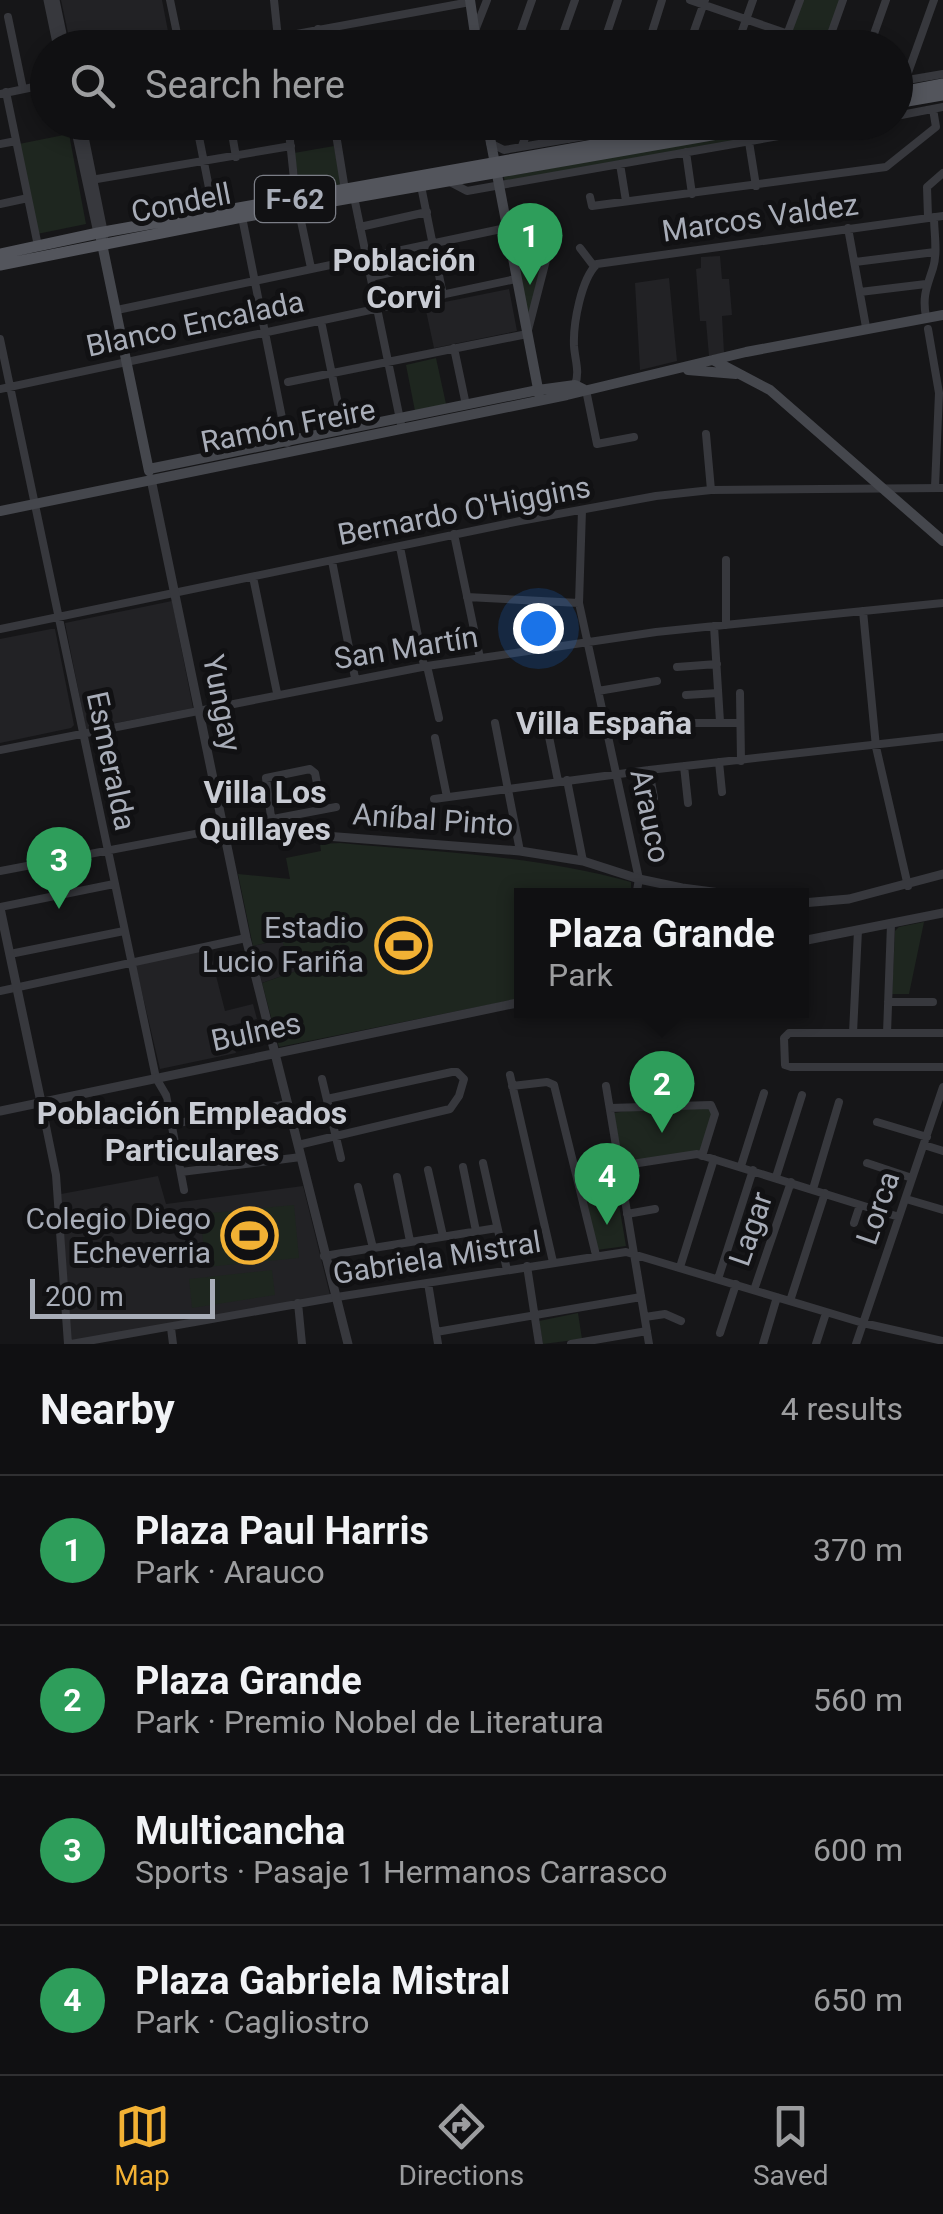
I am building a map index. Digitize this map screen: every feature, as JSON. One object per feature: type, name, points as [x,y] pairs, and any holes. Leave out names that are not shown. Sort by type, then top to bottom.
[{"type":"main road","points":[[470,1],[474,30]]},
{"type":"main road","points":[[913,83],[943,84]]},
{"type":"main road","points":[[913,100],[943,95]]},
{"type":"main road","points":[[490,140],[539,395]]},
{"type":"main road","points":[[544,154],[581,140]]},
{"type":"main road","name":"Condell","points":[[0,265],[102,237],[214,213],[495,173],[544,154],[623,140]]},
{"type":"main road","name":"Condell","points":[[349,194],[449,182],[683,140]]},
{"type":"main road","name":"Condell","points":[[0,254],[242,217],[297,203]]},
{"type":"main road","name":"Yungay","points":[[102,237],[150,474]]},
{"type":"main road","name":"Ramón Freire","points":[[288,446],[342,428],[401,423],[466,404],[576,390],[712,360],[730,361],[866,327],[927,323],[943,315]]},
{"type":"main road","points":[[730,361],[770,390],[943,541]]},
{"type":"main road","points":[[667,371],[747,376]]},
{"type":"main road","name":"Ramón Freire","points":[[0,511],[150,474],[539,395]]},
{"type":"street","points":[[52,0],[58,30]]},
{"type":"street","points":[[176,30],[170,1],[178,0]]},
{"type":"street","points":[[274,0],[277,30]]},
{"type":"street","points":[[478,30],[487,0]]},
{"type":"street","points":[[521,30],[532,0]]},
{"type":"street","points":[[564,30],[575,0]]},
{"type":"street","points":[[608,30],[618,0]]},
{"type":"street","points":[[652,30],[662,0]]},
{"type":"street","points":[[690,0],[775,30]]},
{"type":"street","points":[[742,30],[752,0]]},
{"type":"street","points":[[789,30],[800,0]]},
{"type":"street","points":[[833,30],[843,0]]},
{"type":"street","points":[[875,30],[886,0]]},
{"type":"street","points":[[913,48],[934,0]]},
{"type":"street","points":[[312,30],[470,1]]},
{"type":"street","points":[[694,30],[704,2]]},
{"type":"street","points":[[8,17],[23,89]]},
{"type":"street","points":[[0,52],[14,50]]},
{"type":"street","points":[[913,79],[943,74]]},
{"type":"street","points":[[30,88],[3,93],[38,246]]},
{"type":"street","points":[[590,197],[592,206],[886,167],[936,127],[938,108],[913,113]]},
{"type":"street","name":"Yungay","points":[[82,140],[102,237]]},
{"type":"street","points":[[200,140],[214,213]]},
{"type":"street","points":[[233,140],[236,157]]},
{"type":"street","points":[[290,140],[310,268]]},
{"type":"street","points":[[337,140],[360,227],[401,423]]},
{"type":"street","points":[[522,146],[524,140]]},
{"type":"street","points":[[490,143],[504,150],[562,140]]},
{"type":"street","points":[[495,173],[620,164],[760,140]]},
{"type":"street","points":[[0,144],[16,141]]},
{"type":"street","points":[[749,142],[756,186]]},
{"type":"street","points":[[90,181],[291,146]]},
{"type":"street","points":[[686,152],[692,194]]},
{"type":"street","points":[[620,164],[626,201]]},
{"type":"street","points":[[939,488],[939,393],[923,302],[935,252],[935,217],[927,187],[943,174]]},
{"type":"street","points":[[422,186],[442,295]]},
{"type":"street","points":[[0,204],[28,198]]},
{"type":"street","points":[[360,227],[427,212]]},
{"type":"street","points":[[242,217],[288,446]]},
{"type":"street","name":"Marcos Valdez","points":[[591,270],[935,217]]},
{"type":"street","points":[[848,228],[866,327]]},
{"type":"street","points":[[117,310],[433,242],[553,233],[527,334],[288,382]]},
{"type":"street","points":[[580,248],[591,270],[574,332],[576,390],[597,444],[634,437]]},
{"type":"street","points":[[855,262],[935,252]]},
{"type":"street","points":[[371,277],[436,262]]},
{"type":"street","name":"Blanco Encalada","points":[[5,388],[516,279]]},
{"type":"street","points":[[860,292],[926,284]]},
{"type":"street","points":[[321,320],[342,428]]},
{"type":"street","name":"Esmeralda","points":[[0,338],[5,388],[34,504],[156,1078],[166,1095],[184,1190]]},
{"type":"street","points":[[454,348],[466,404]]},
{"type":"street","points":[[706,434],[711,490]]},
{"type":"street","name":"Yungay","points":[[150,474],[246,938],[348,1344]]},
{"type":"street","name":"Bernardo O'Higgins","points":[[0,629],[454,534],[711,490],[939,488]]},
{"type":"street","name":"Arauco","points":[[582,510],[578,603],[639,879],[637,888]]},
{"type":"street","points":[[454,534],[480,658]]},
{"type":"street","points":[[400,546],[439,718]]},
{"type":"street","points":[[726,560],[726,625]]},
{"type":"street","points":[[332,561],[355,678]]},
{"type":"street","points":[[253,577],[277,693]]},
{"type":"street","points":[[467,596],[578,603]]},
{"type":"street","name":"San Martín","points":[[0,750],[426,666],[714,626],[943,603]]},
{"type":"street","points":[[863,610],[876,747],[908,886]]},
{"type":"street","points":[[714,626],[720,722]]},
{"type":"street","points":[[676,667],[717,664]]},
{"type":"street","points":[[598,691],[657,682]]},
{"type":"street","points":[[740,692],[741,762]]},
{"type":"street","points":[[686,695],[718,693]]},
{"type":"street","points":[[544,712],[582,861]]},
{"type":"street","points":[[606,732],[665,722]]},
{"type":"street","points":[[690,724],[740,723]]},
{"type":"street","points":[[495,724],[520,851]]},
{"type":"street","points":[[434,799],[943,737]]},
{"type":"street","points":[[435,738],[447,797]]},
{"type":"street","points":[[719,762],[722,792]]},
{"type":"street","points":[[684,766],[688,803]]},
{"type":"street","points":[[270,817],[266,778],[313,770],[322,809]]},
{"type":"street","points":[[649,770],[654,798]]},
{"type":"street","points":[[221,828],[336,807]]},
{"type":"street","name":"Aníbal Pinto","points":[[0,871],[221,828],[520,851],[582,861],[639,879],[694,888]]},
{"type":"street","points":[[809,903],[827,903],[908,886],[943,874]]},
{"type":"street","points":[[70,1344],[56,1175],[0,908],[114,884]]},
{"type":"street","points":[[809,940],[943,913]]},
{"type":"street","points":[[887,1033],[891,924]]},
{"type":"street","points":[[853,1033],[858,930]]},
{"type":"street","points":[[10,954],[124,931]]},
{"type":"street","points":[[0,991],[246,938]]},
{"type":"street","points":[[888,1002],[934,1002]]},
{"type":"street","name":"Bulnes","points":[[0,1111],[514,1004]]},
{"type":"street","points":[[943,1033],[788,1034],[784,1041],[785,1065],[943,1067]]},
{"type":"street","points":[[298,1145],[450,1109],[464,1086],[461,1074],[452,1072],[327,1099]]},
{"type":"street","points":[[510,1075],[553,1262]]},
{"type":"street","points":[[322,1079],[341,1158]]},
{"type":"street","points":[[512,1086],[547,1082],[554,1085],[596,1256]]},
{"type":"street","points":[[606,1086],[649,1344]]},
{"type":"street","name":"Lorca","points":[[856,1344],[940,1107],[943,1087]]},
{"type":"street","points":[[740,1166],[764,1092]]},
{"type":"street","points":[[776,1177],[802,1094]]},
{"type":"street","points":[[813,1189],[839,1102]]},
{"type":"street","points":[[610,1108],[703,1103],[713,1107],[715,1114],[702,1156]]},
{"type":"street","points":[[172,1124],[288,1104]]},
{"type":"street","points":[[877,1122],[943,1151]]},
{"type":"street","points":[[619,1166],[692,1154],[899,1218]]},
{"type":"street","points":[[181,1172],[300,1157]]},
{"type":"street","points":[[680,1267],[714,1159]]},
{"type":"street","points":[[483,1163],[507,1270]]},
{"type":"street","points":[[867,1163],[912,1178]]},
{"type":"street","points":[[463,1167],[476,1231]]},
{"type":"street","points":[[428,1170],[443,1236]]},
{"type":"street","points":[[718,1279],[752,1170]]},
{"type":"street","points":[[396,1177],[410,1242]]},
{"type":"street","name":"Lagar","points":[[754,1290],[790,1182]]},
{"type":"street","points":[[358,1187],[373,1248]]},
{"type":"street","points":[[790,1301],[825,1193]]},
{"type":"street","points":[[906,1199],[943,1210]]},
{"type":"street","points":[[854,1223],[860,1204]]},
{"type":"street","points":[[627,1214],[656,1209]]},
{"type":"street","points":[[324,1256],[497,1228]]},
{"type":"street","name":"Gabriela Mistral","points":[[70,1344],[109,1342],[298,1303],[633,1252],[915,1339],[943,1340]]},
{"type":"street","points":[[527,1266],[539,1344]]},
{"type":"street","points":[[428,1283],[438,1344]]},
{"type":"street","points":[[720,1333],[736,1284]]},
{"type":"street","points":[[436,1332],[641,1297]]},
{"type":"street","points":[[763,1344],[777,1297]]},
{"type":"street","points":[[289,1344],[302,1343],[298,1303]]},
{"type":"street","points":[[816,1344],[826,1312]]},
{"type":"street","points":[[644,1316],[665,1314],[681,1321]]},
{"type":"street","points":[[171,1328],[173,1344]]},
{"type":"street","points":[[571,1344],[647,1331]]},
{"type":"shaded area","points":[[61,0],[162,0],[168,30],[67,30]]},
{"type":"shaded area","points":[[802,0],[842,0],[831,30],[791,30]]},
{"type":"shaded area","points":[[70,140],[86,224],[37,234],[19,144]]},
{"type":"shaded area","points":[[703,140],[741,140],[505,182],[503,174],[515,175]]},
{"type":"shaded area","points":[[334,146],[341,185],[301,192],[294,153]]},
{"type":"shaded area","points":[[549,238],[529,321],[514,246],[516,242]]},
{"type":"shaded area","points":[[720,256],[722,279],[729,279],[732,315],[722,316],[724,353],[709,356],[706,321],[700,321],[696,269],[701,268],[701,257]]},
{"type":"shaded area","points":[[669,278],[677,361],[640,370],[635,283]]},
{"type":"shaded area","points":[[509,289],[517,331],[434,348],[425,306]]},
{"type":"shaded area","points":[[436,358],[446,404],[415,411],[406,365]]},
{"type":"shaded area","points":[[172,601],[193,708],[86,729],[65,623]]},
{"type":"shaded area","points":[[55,629],[74,725],[0,743],[0,639]]},
{"type":"shaded area","name":"Estadio Lucio Fariña","points":[[320,844],[487,856],[559,866],[631,882],[631,888],[514,888],[514,1000],[279,1047],[262,983],[308,967],[308,955],[287,959],[282,939],[253,946],[238,874],[290,879],[286,858],[321,851]]},
{"type":"shaded area","points":[[924,922],[909,994],[892,994],[895,931]]},
{"type":"shaded area","points":[[283,939],[287,959],[308,955],[308,967],[262,983],[253,946]]},
{"type":"shaded area","points":[[209,948],[225,1011],[253,1004],[257,1019],[229,1026],[236,1053],[160,1069],[135,963]]},
{"type":"shaded area","points":[[646,1108],[709,1108],[713,1113],[699,1153],[622,1163],[614,1113]]},
{"type":"shaded area","points":[[158,1176],[166,1204],[303,1186],[330,1295],[71,1342],[61,1194]]},
{"type":"shaded area","points":[[617,1193],[626,1246],[597,1250],[586,1203],[599,1202],[599,1195]]},
{"type":"shaded area","name":"Colegio Diego Echeverria","points":[[294,1205],[299,1258],[206,1267],[200,1214]]},
{"type":"shaded area","points":[[272,1270],[275,1295],[192,1308],[189,1279]]},
{"type":"shaded area","points":[[578,1313],[582,1339],[543,1344],[539,1321]]},
{"type":"place","name":"Plaza Paul Harris","points":[[530,285]]},
{"type":"place","name":"Multicancha","points":[[59,909]]},
{"type":"place","name":"Estadio Lucio Fariña","points":[[403,945]]},
{"type":"place","name":"Plaza Grande","points":[[662,1133]]},
{"type":"place","name":"Plaza Gabriela Mistral","points":[[607,1225]]},
{"type":"place","name":"Colegio Diego Echeverria","points":[[250,1236]]},
{"type":"district","name":"Población Corvi","points":[[404,278]]},
{"type":"district","name":"Villa España","points":[[604,723]]},
{"type":"district","name":"Villa Los Quillayes","points":[[265,810]]},
{"type":"district","name":"Población Empleados Particulares","points":[[192,1132]]}]
